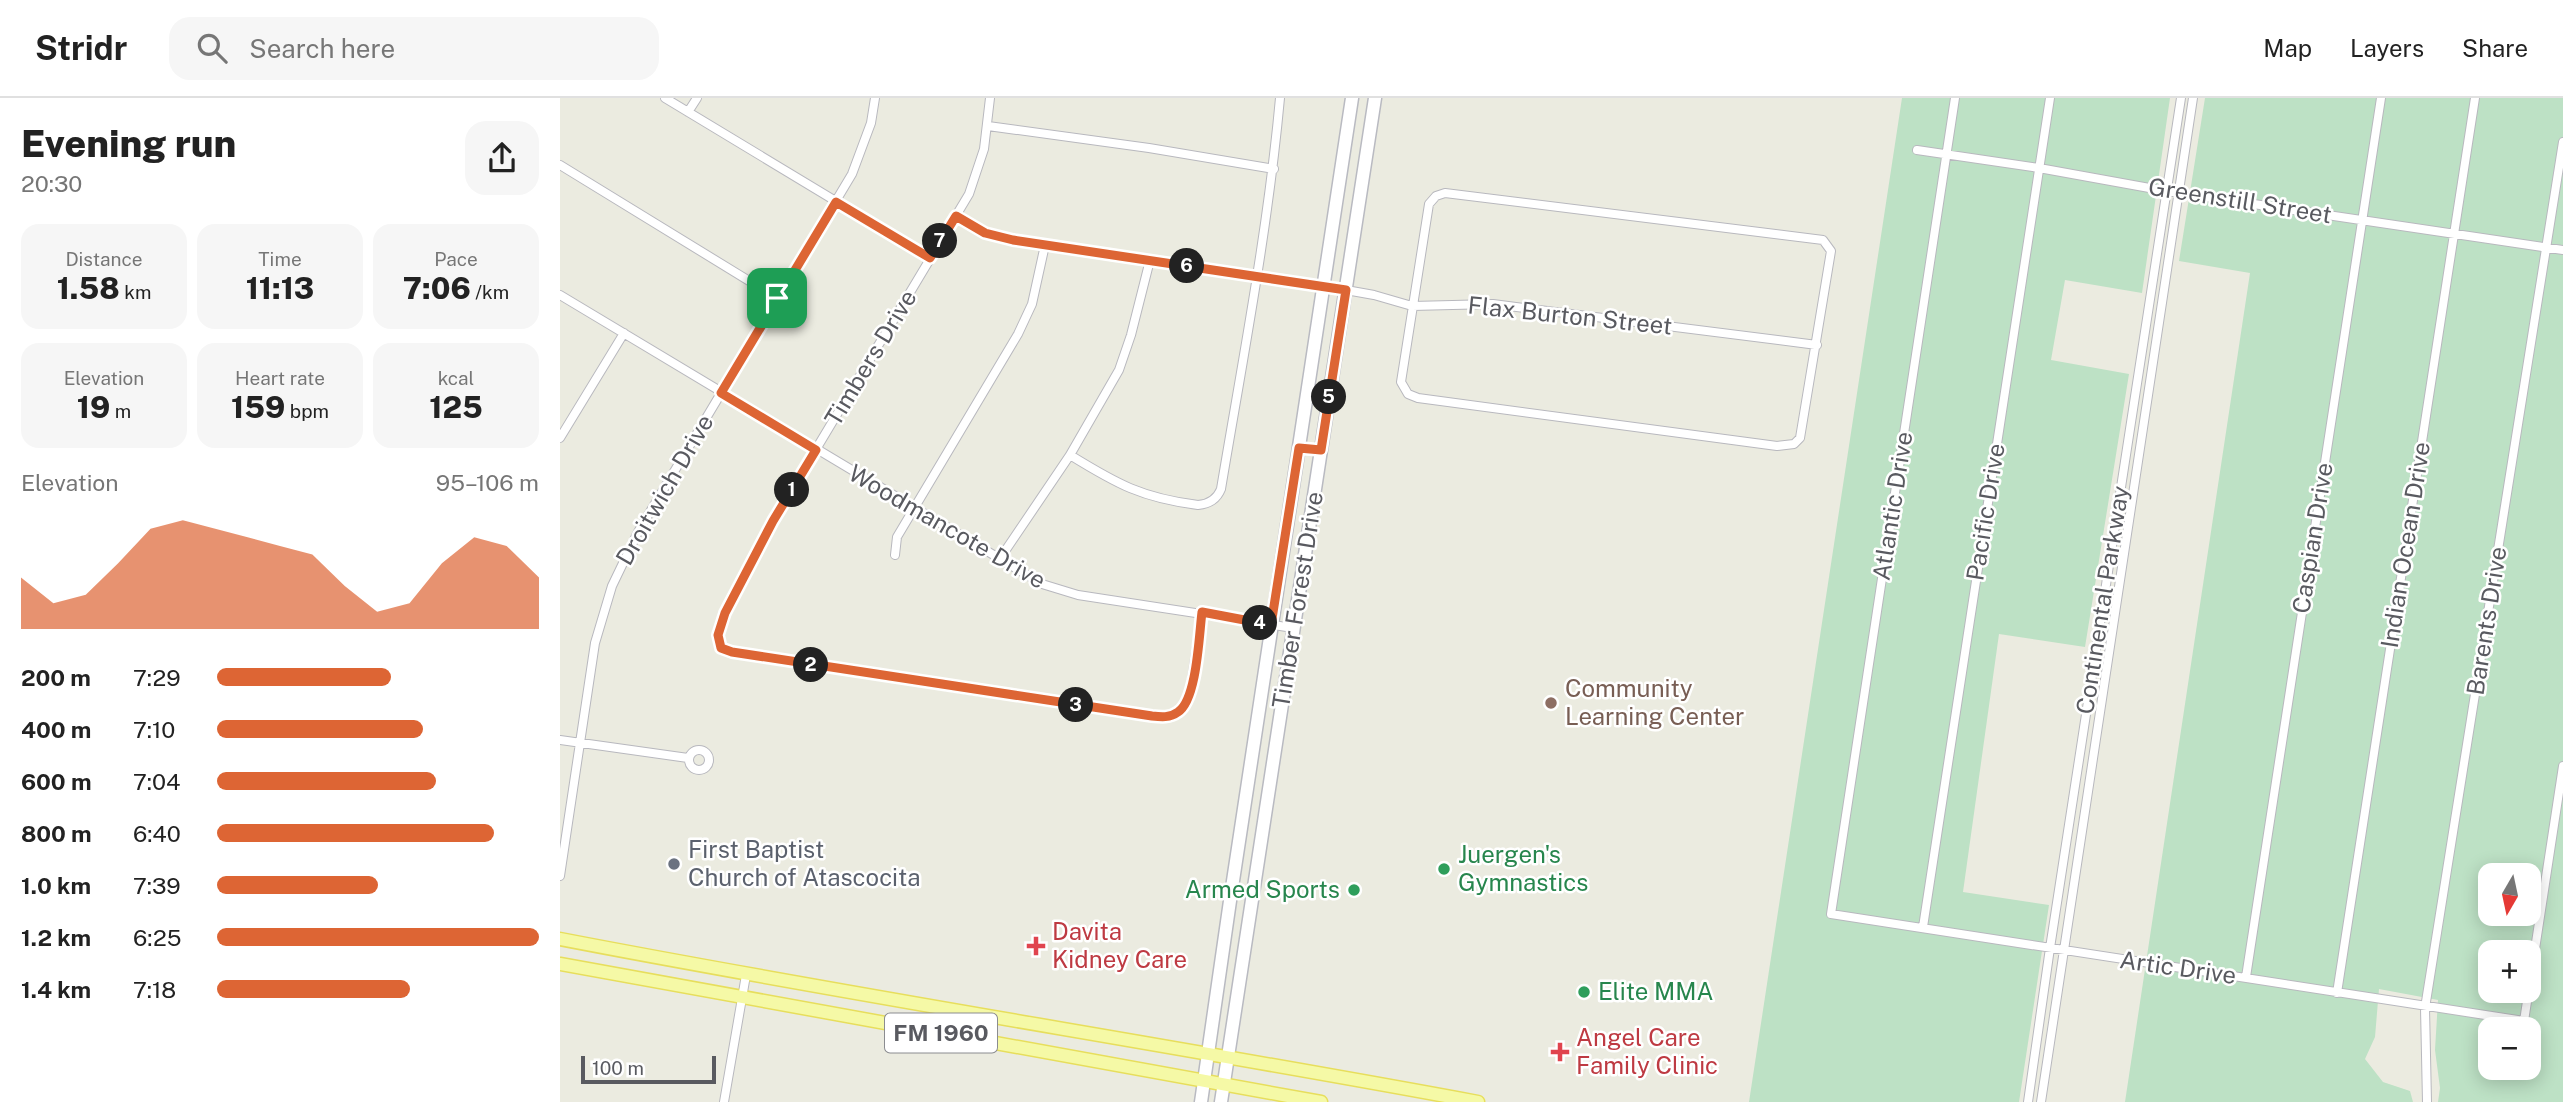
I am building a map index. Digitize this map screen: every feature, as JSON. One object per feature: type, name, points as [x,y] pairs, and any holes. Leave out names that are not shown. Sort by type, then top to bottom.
[{"type":"main road","name":"Timber Forest Drive","points":[[1201,1102],[1352,98]]},
{"type":"main road","name":"Timber Forest Drive","points":[[1221,1102],[1375,98]]},
{"type":"main road","points":[[1299,448],[1321,450]]},
{"type":"main road","points":[[1244,806],[1266,809]]},
{"type":"main road","points":[[1231,894],[1253,898]]},
{"type":"main road","name":"FM 1960","points":[[560,939],[746,975],[1208,1052],[1478,1102]]},
{"type":"main road","name":"FM 1960","points":[[560,964],[1321,1102]]},
{"type":"street","points":[[665,98],[930,258]]},
{"type":"street","points":[[688,112],[697,98]]},
{"type":"street","name":"Droitwich Drive","points":[[560,876],[595,643],[612,586],[638,532],[836,202],[861,153],[871,123],[875,98]]},
{"type":"street","name":"Timbers Drive","points":[[990,98],[988,126],[975,182],[773,521],[726,610],[718,635],[721,648],[732,652],[977,691],[1162,717],[1179,712],[1189,699],[1202,612]]},
{"type":"street","points":[[1070,455],[1132,491],[1198,505],[1217,498],[1225,467],[1258,277],[1274,169],[1280,98]]},
{"type":"street","name":"Atlantic Drive","points":[[1831,914],[1955,98]]},
{"type":"street","name":"Pacific Drive","points":[[1923,927],[2050,98]]},
{"type":"street","name":"Continental Parkway","points":[[2028,1102],[2181,98]]},
{"type":"street","name":"Continental Parkway","points":[[2041,1102],[2193,98]]},
{"type":"street","name":"Caspian Drive","points":[[2246,977],[2381,98]]},
{"type":"street","name":"Indian Ocean Drive","points":[[2337,993],[2475,98]]},
{"type":"street","points":[[988,126],[1274,169]]},
{"type":"street","name":"Barents Drive","points":[[2427,1102],[2425,1008],[2563,142]]},
{"type":"street","name":"Greenstill Street","points":[[1917,150],[2166,191],[2563,250]]},
{"type":"street","points":[[560,165],[777,298]]},
{"type":"street","points":[[1445,192],[1823,240],[1831,253],[1816,345],[1800,438],[1794,444],[1777,446],[1418,398],[1408,394],[1401,382],[1429,204],[1436,196],[1445,192]]},
{"type":"street","name":"Flax Burton Street","points":[[956,216],[992,235],[1346,290],[1412,306],[1493,304],[1816,345]]},
{"type":"street","points":[[895,555],[897,537],[913,508],[1023,324],[1040,277],[1045,245]]},
{"type":"street","points":[[999,560],[1070,455],[1119,370],[1150,260]]},
{"type":"street","name":"Woodmancote Drive","points":[[560,295],[1026,577],[1058,591],[1293,628]]},
{"type":"street","points":[[560,438],[624,333]]},
{"type":"street","points":[[560,740],[688,758]]},
{"type":"street","name":"Artic Drive","points":[[1831,914],[2172,968],[2246,977],[2425,1008],[2524,1021],[2563,766]]},
{"type":"street","points":[[724,1102],[746,975]]},
{"type":"green space","points":[[1902,98],[2170,98],[2142,293],[2065,280],[2051,360],[2129,374],[2085,647],[1999,634],[1963,892],[2049,905],[2019,1102],[1749,1102]]},
{"type":"green space","points":[[2205,98],[2563,98],[2563,1102],[2438,1102],[2440,1088],[2435,1050],[2438,1000],[2379,989],[2375,1037],[2365,1059],[2383,1082],[2410,1091],[2413,1102],[2125,1102],[2250,273],[2179,261]]},
{"type":"place","name":"Community Learning Center","points":[[1551,703]]},
{"type":"place","name":"First Baptist Church of Atascocita","points":[[674,864]]},
{"type":"place","name":"Juergen's Gymnastics","points":[[1444,869]]},
{"type":"place","name":"Armed Sports","points":[[1354,890]]},
{"type":"place","name":"Davita Kidney Care","points":[[1036,946]]},
{"type":"place","name":"Elite MMA","points":[[1584,992]]},
{"type":"place","name":"Angel Care Family Clinic","points":[[1560,1052]]},
{"type":"route","points":[[836,202],[930,258],[956,216],[985,233],[1013,240],[1346,290],[1321,450],[1299,448],[1271,625],[1202,612],[1189,699],[1179,712],[1162,717],[842,670],[721,648],[718,635],[725,613],[773,521],[816,450],[721,393],[777,298],[836,202]]}]
